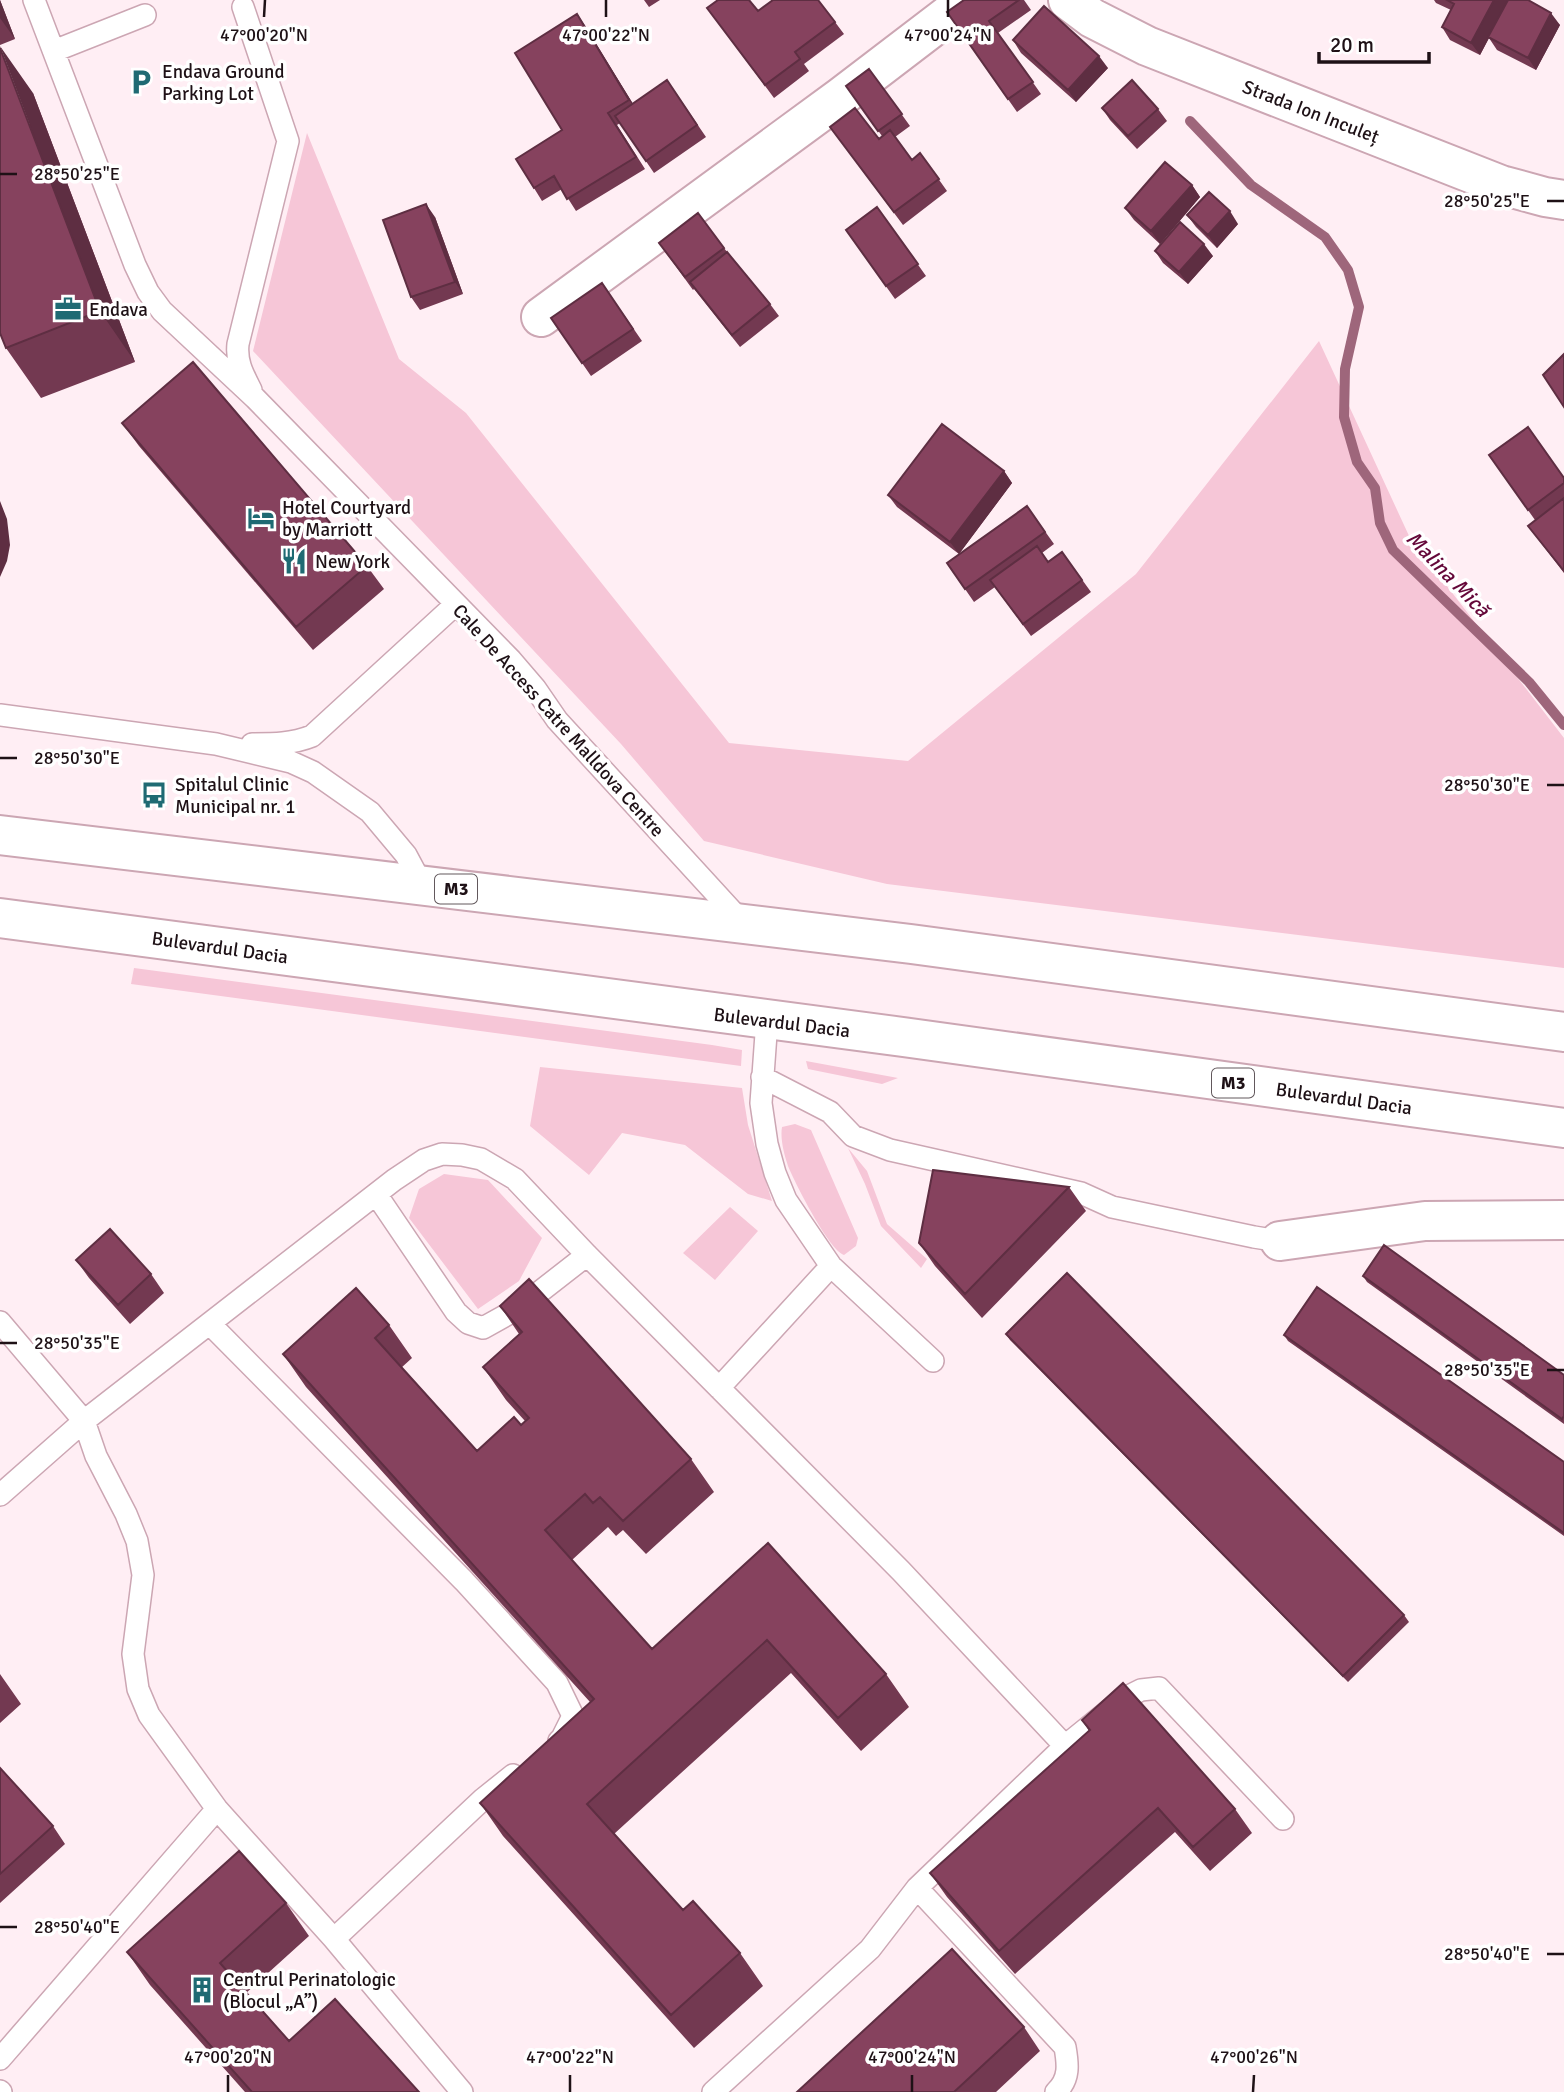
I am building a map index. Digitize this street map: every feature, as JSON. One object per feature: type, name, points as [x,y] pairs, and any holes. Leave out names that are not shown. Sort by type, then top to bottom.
[{"type":"main road","points":[[541,317],[841,97],[968,0]]},
{"type":"main road","name":"Strada Ion Inculeț","points":[[1068,0],[1092,19],[1147,46],[1501,185],[1564,200]]},
{"type":"main road","name":"M3","points":[[0,835],[911,944],[1564,1032]]},
{"type":"main road","name":"Bulevardul Dacia","points":[[0,918],[1564,1128]]},
{"type":"main road","points":[[1280,1241],[1425,1221],[1564,1220]]},
{"type":"lane","name":"Cale De Access Catre Malldova Centre","points":[[34,0],[135,265],[148,292],[162,311],[255,398],[511,660],[557,720],[744,924]]},
{"type":"lane","points":[[243,7],[288,141],[236,355],[255,398]]},
{"type":"lane","points":[[54,51],[145,15]]},
{"type":"lane","points":[[216,744],[283,744],[312,736],[456,604]]},
{"type":"lane","points":[[3,714],[216,744],[292,762],[313,772],[370,812],[406,855],[422,885]]},
{"type":"lane","points":[[767,1020],[761,1103],[767,1144],[786,1200],[831,1266],[933,1361]]},
{"type":"lane","points":[[762,1077],[830,1112],[853,1136],[890,1150],[1081,1193],[1112,1207],[1280,1241]]},
{"type":"lane","points":[[0,1495],[84,1421],[394,1180],[424,1160],[442,1154],[481,1159],[515,1179],[901,1571],[1065,1746]]},
{"type":"lane","points":[[376,1194],[456,1312],[467,1323],[483,1328],[519,1308],[587,1255]]},
{"type":"lane","points":[[719,1388],[831,1266]]},
{"type":"lane","points":[[0,1322],[84,1421],[96,1456],[137,1541],[143,1575],[133,1654],[138,1689],[149,1715],[217,1809],[334,1939],[462,2092]]},
{"type":"lane","points":[[210,1324],[464,1581],[556,1683],[573,1716],[562,1738],[483,1799],[334,1939]]},
{"type":"lane","points":[[713,2092],[870,1949],[917,1888],[1065,1746],[1123,1699],[1141,1690],[1159,1688],[1283,1819]]},
{"type":"lane","points":[[0,2059],[217,1809]]},
{"type":"lane","points":[[917,1888],[1065,2047],[1069,2069],[1056,2092]]},
{"type":"shaded area","points":[[307,133],[399,359],[466,413],[729,743],[908,761],[1136,574],[1319,341],[1410,538],[1564,738],[1564,968],[887,884],[704,841],[621,744],[253,351]]},
{"type":"shaded area","points":[[134,968],[712,1045],[742,1050],[741,1066],[131,984]]},
{"type":"shaded area","points":[[806,1061],[898,1078],[882,1084],[808,1069]]},
{"type":"shaded area","points":[[540,1067],[742,1088],[748,1125],[772,1201],[748,1194],[685,1145],[622,1133],[589,1175],[530,1126]]},
{"type":"shaded area","points":[[795,1124],[811,1130],[858,1238],[856,1246],[844,1255],[822,1229],[788,1166],[782,1141],[782,1127]]},
{"type":"shaded area","points":[[848,1148],[867,1171],[887,1224],[927,1259],[921,1268],[881,1226]]},
{"type":"shaded area","points":[[444,1174],[488,1180],[542,1238],[519,1281],[478,1309],[409,1218],[419,1189]]},
{"type":"shaded area","points":[[730,1207],[758,1231],[715,1280],[683,1253]]},
{"type":"building","points":[[718,0],[749,0],[758,11],[773,0],[818,0],[835,22],[795,52],[800,59],[765,85],[707,8]]},
{"type":"building","points":[[964,0],[1019,0],[989,21],[1033,82],[1008,99],[947,12]]},
{"type":"building","points":[[1447,0],[1494,0],[1471,43],[1442,27],[1454,4]]},
{"type":"building","points":[[1508,0],[1528,0],[1551,13],[1528,58],[1488,37]]},
{"type":"building","points":[[1044,6],[1099,56],[1068,90],[1013,40]]},
{"type":"building","points":[[577,14],[629,100],[608,113],[636,157],[567,199],[554,176],[534,188],[516,159],[562,130],[515,53]]},
{"type":"building","points":[[0,48],[100,311],[6,348],[0,333]]},
{"type":"building","points":[[869,69],[902,114],[878,131],[846,86]]},
{"type":"building","points":[[667,80],[697,125],[646,161],[615,116]]},
{"type":"building","points":[[1132,80],[1158,109],[1128,136],[1102,108]]},
{"type":"building","points":[[855,108],[879,139],[890,130],[912,160],[920,153],[939,179],[894,212],[830,127]]},
{"type":"building","points":[[1165,162],[1192,185],[1151,231],[1125,208]]},
{"type":"building","points":[[1209,192],[1230,211],[1208,235],[1187,215]]},
{"type":"building","points":[[426,204],[455,282],[411,297],[383,220]]},
{"type":"building","points":[[877,207],[918,264],[886,286],[846,230]]},
{"type":"building","points":[[698,213],[724,248],[685,277],[659,243]]},
{"type":"building","points":[[1180,222],[1204,244],[1179,272],[1155,251]]},
{"type":"building","points":[[727,252],[770,304],[732,335],[690,282]]},
{"type":"building","points":[[602,283],[633,329],[582,363],[551,318]]},
{"type":"building","points":[[1564,354],[1564,407],[1543,375]]},
{"type":"building","name":"Hotel Courtyard by Marriott","points":[[193,362],[367,566],[296,627],[122,423]]},
{"type":"building","points":[[942,424],[1004,471],[950,542],[888,495]]},
{"type":"building","points":[[1528,427],[1564,478],[1564,483],[1528,510],[1489,455]]},
{"type":"building","points":[[1564,498],[1564,571],[1528,526]]},
{"type":"building","points":[[1027,506],[1045,532],[965,589],[947,563]]},
{"type":"building","points":[[1037,546],[1048,562],[1062,552],[1082,580],[1023,624],[990,580]]},
{"type":"building","points":[[933,1170],[1069,1187],[965,1294],[919,1243]]},
{"type":"building","points":[[110,1229],[151,1274],[118,1305],[76,1260]]},
{"type":"building","points":[[1384,1245],[1564,1375],[1562,1419],[1363,1276]]},
{"type":"building","points":[[1067,1273],[1404,1615],[1343,1676],[1006,1334]]},
{"type":"building","points":[[529,1279],[691,1459],[623,1521],[600,1497],[593,1503],[585,1494],[545,1530],[652,1649],[768,1543],[886,1674],[838,1718],[767,1640],[587,1804],[683,1910],[693,1901],[740,1953],[671,2015],[480,1803],[594,1699],[283,1354],[356,1288],[389,1325],[375,1338],[477,1451],[514,1417],[521,1425],[529,1418],[483,1367],[522,1332],[500,1306]]},
{"type":"building","points":[[1317,1287],[1564,1462],[1564,1533],[1284,1335]]},
{"type":"building","points":[[1123,1683],[1235,1809],[1193,1847],[1158,1808],[999,1951],[930,1873],[1090,1730],[1082,1720]]},
{"type":"building","points":[[0,1768],[53,1826],[0,1874]]},
{"type":"building","name":"Centrul Perinatologic (Blocul „A”)","points":[[239,1851],[286,1903],[220,1963],[289,2041],[335,1999],[419,2092],[252,2092],[127,1952]]},
{"type":"building","points":[[952,1949],[1024,2027],[954,2092],[797,2092]]},
{"type":"waterway","name":"Malina Mică","points":[[1190,121],[1251,185],[1325,237],[1348,270],[1359,307],[1345,369],[1344,417],[1357,462],[1375,488],[1380,523],[1393,550],[1529,682],[1564,725]]},
{"type":"place","name":"Endava Ground Parking Lot","points":[[141,82]]},
{"type":"place","name":"Endava","points":[[68,309]]},
{"type":"place","name":"Hotel Courtyard by Marriott","points":[[261,518]]},
{"type":"place","name":"New York","points":[[294,561]]},
{"type":"place","name":"Spitalul Clinic Municipal nr. 1","points":[[154,795]]},
{"type":"place","name":"Centrul Perinatologic (Blocul „A”)","points":[[202,1990]]}]
